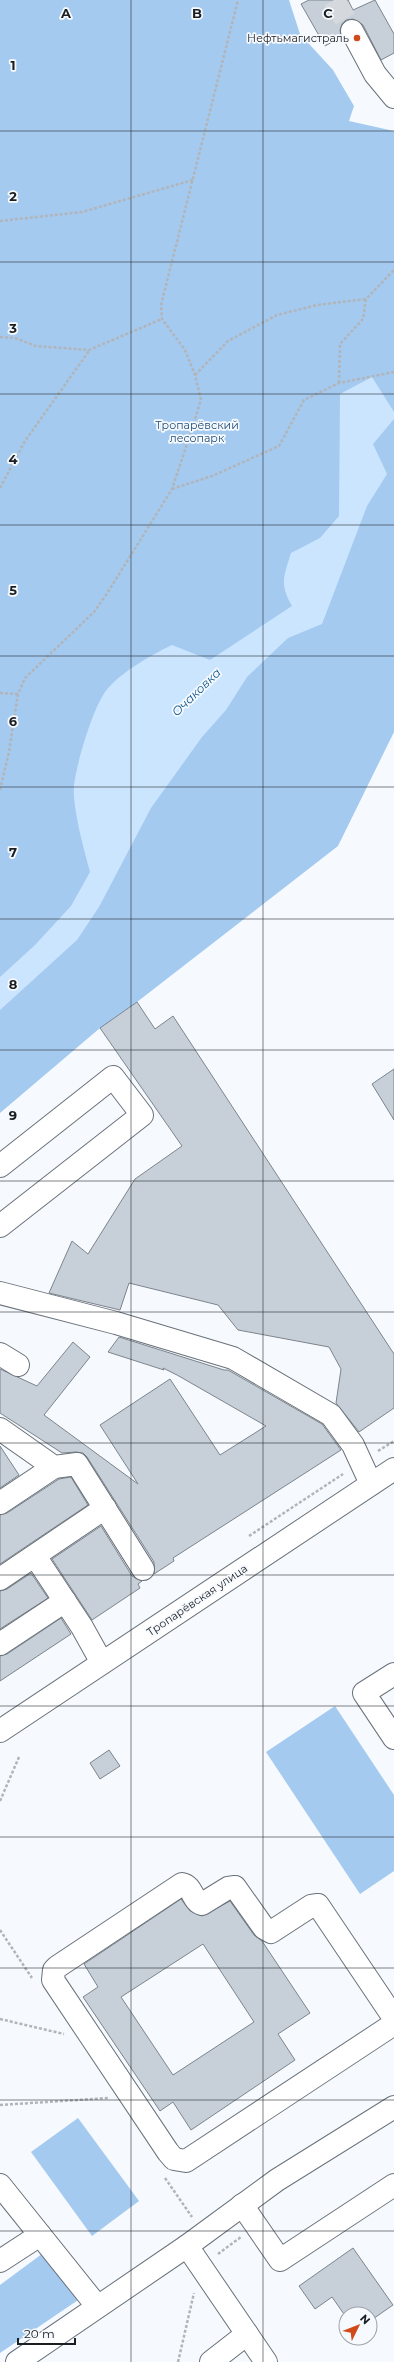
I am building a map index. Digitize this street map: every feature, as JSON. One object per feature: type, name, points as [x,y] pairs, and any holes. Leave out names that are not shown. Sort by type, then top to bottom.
[{"type":"street","points":[[352,31],[375,74],[393,94]]},
{"type":"street","points":[[0,1166],[113,1077],[142,1115],[0,1226]]},
{"type":"street","points":[[0,1293],[116,1323],[233,1358],[331,1415],[353,1446],[371,1484]]},
{"type":"street","points":[[0,1354],[18,1365]]},
{"type":"street","points":[[2,1433],[54,1467]]},
{"type":"street","points":[[0,1503],[54,1467],[77,1464],[144,1569]]},
{"type":"street","name":"Тропарёвская улица","points":[[0,1731],[394,1469]]},
{"type":"street","points":[[0,1579],[105,1508]]},
{"type":"street","points":[[35,1556],[65,1601],[102,1663]]},
{"type":"street","points":[[0,1644],[65,1601]]},
{"type":"street","points":[[394,1674],[364,1693],[394,1738]]},
{"type":"street","points":[[394,2018],[318,1905],[311,1906],[271,1932],[264,1928],[235,1887],[228,1888],[202,1904],[188,1887],[182,1884],[57,1967],[53,1975],[53,1980],[168,2152],[174,2159],[186,2161],[394,2024]]},
{"type":"street","points":[[17,2362],[186,2246],[277,2180],[394,2107]]},
{"type":"street","points":[[0,2185],[97,2306]]},
{"type":"street","points":[[242,2205],[280,2260],[394,2185]]},
{"type":"street","points":[[0,2261],[40,2235]]},
{"type":"street","points":[[186,2246],[266,2362]]},
{"type":"street","points":[[211,2362],[247,2334]]},
{"type":"path","points":[[0,790],[9,752],[18,694],[25,678],[94,612],[172,489],[201,400],[195,375],[184,350],[162,319],[161,305],[238,0]]},
{"type":"path","points":[[0,221],[82,212],[193,180]]},
{"type":"path","points":[[339,383],[340,344],[363,319],[366,299],[394,270]]},
{"type":"path","points":[[195,375],[228,340],[277,315],[317,304],[366,299]]},
{"type":"path","points":[[0,337],[15,338],[36,346],[89,350],[162,319]]},
{"type":"path","points":[[0,488],[25,441],[89,350]]},
{"type":"path","points":[[172,489],[212,476],[279,446],[304,400],[339,383],[394,372]]},
{"type":"path","points":[[0,477],[5,478]]},
{"type":"path","points":[[0,693],[18,694]]},
{"type":"path","points":[[248,1536],[394,1441]]},
{"type":"path","points":[[0,1801],[19,1757]]},
{"type":"path","points":[[0,2019],[70,2036]]},
{"type":"path","points":[[0,2105],[112,2098]]},
{"type":"path","points":[[178,2362],[200,2267]]},
{"type":"green space","name":"Тропарёвский лесопарк","points":[[0,0],[289,0],[300,34],[333,70],[354,106],[349,121],[394,131],[394,732],[338,846],[137,1002],[100,1028],[0,1113]]},
{"type":"green space","points":[[335,1706],[394,1795],[394,1871],[360,1894],[266,1752]]},
{"type":"green space","points":[[78,2118],[139,2201],[92,2236],[31,2152]]},
{"type":"green space","points":[[50,2248],[87,2294],[0,2353],[0,2285]]},
{"type":"water","name":"Очаковка","points":[[372,377],[394,412],[394,419],[373,444],[387,474],[367,506],[322,624],[288,638],[247,677],[226,710],[202,737],[151,808],[99,907],[77,940],[0,1010],[0,977],[35,945],[71,906],[90,872],[77,816],[74,785],[78,763],[86,737],[95,711],[105,692],[127,671],[145,659],[172,645],[210,660],[292,606],[285,592],[284,586],[286,568],[291,553],[320,538],[339,516],[340,394]]},
{"type":"building","points":[[309,0],[348,0],[353,10],[375,0],[394,34],[394,53],[381,60],[363,25],[353,19],[346,20],[342,24],[340,30],[341,37],[325,46],[301,4]]},
{"type":"building","points":[[137,1002],[155,1029],[173,1016],[394,1354],[394,1408],[359,1432],[336,1403],[341,1369],[329,1347],[238,1330],[218,1305],[129,1283],[120,1310],[49,1293],[72,1241],[88,1254],[135,1179],[182,1146],[100,1028]]},
{"type":"building","points":[[394,1069],[394,1120],[372,1084]]},
{"type":"building","points":[[119,1337],[228,1370],[322,1424],[341,1450],[173,1558],[174,1561],[154,1574],[154,1562],[87,1457],[83,1453],[62,1453],[0,1413],[0,1369],[37,1386],[73,1342],[90,1357],[44,1415],[138,1484],[100,1425],[170,1379],[220,1455],[266,1426],[163,1368],[164,1370],[108,1352]]},
{"type":"building","points":[[0,1446],[19,1475],[0,1488]]},
{"type":"building","points":[[71,1477],[88,1505],[0,1564],[0,1515],[7,1513],[59,1479]]},
{"type":"building","points":[[101,1526],[132,1576],[142,1581],[138,1584],[140,1588],[92,1620],[52,1559]]},
{"type":"building","points":[[31,1573],[48,1598],[0,1629],[0,1591],[7,1589]]},
{"type":"building","points":[[61,1618],[71,1634],[0,1681],[0,1656],[7,1654]]},
{"type":"building","points":[[109,1750],[120,1766],[100,1779],[90,1763]]},
{"type":"building","points":[[181,1899],[190,1911],[202,1916],[230,1901],[254,1935],[262,1941],[310,2013],[278,2034],[295,2060],[191,2130],[173,2102],[160,2111],[83,1997],[98,1987],[84,1964]],"holes":[[[203,1944],[254,2022],[173,2075],[121,1997]]]},
{"type":"building","points":[[353,2248],[393,2305],[378,2315],[378,2306],[338,2306],[332,2297],[315,2309],[299,2286]]},
{"type":"tunnel","points":[[334,0],[352,31]]},
{"type":"place","name":"Нефтьмагистраль","points":[[357,38]]}]
